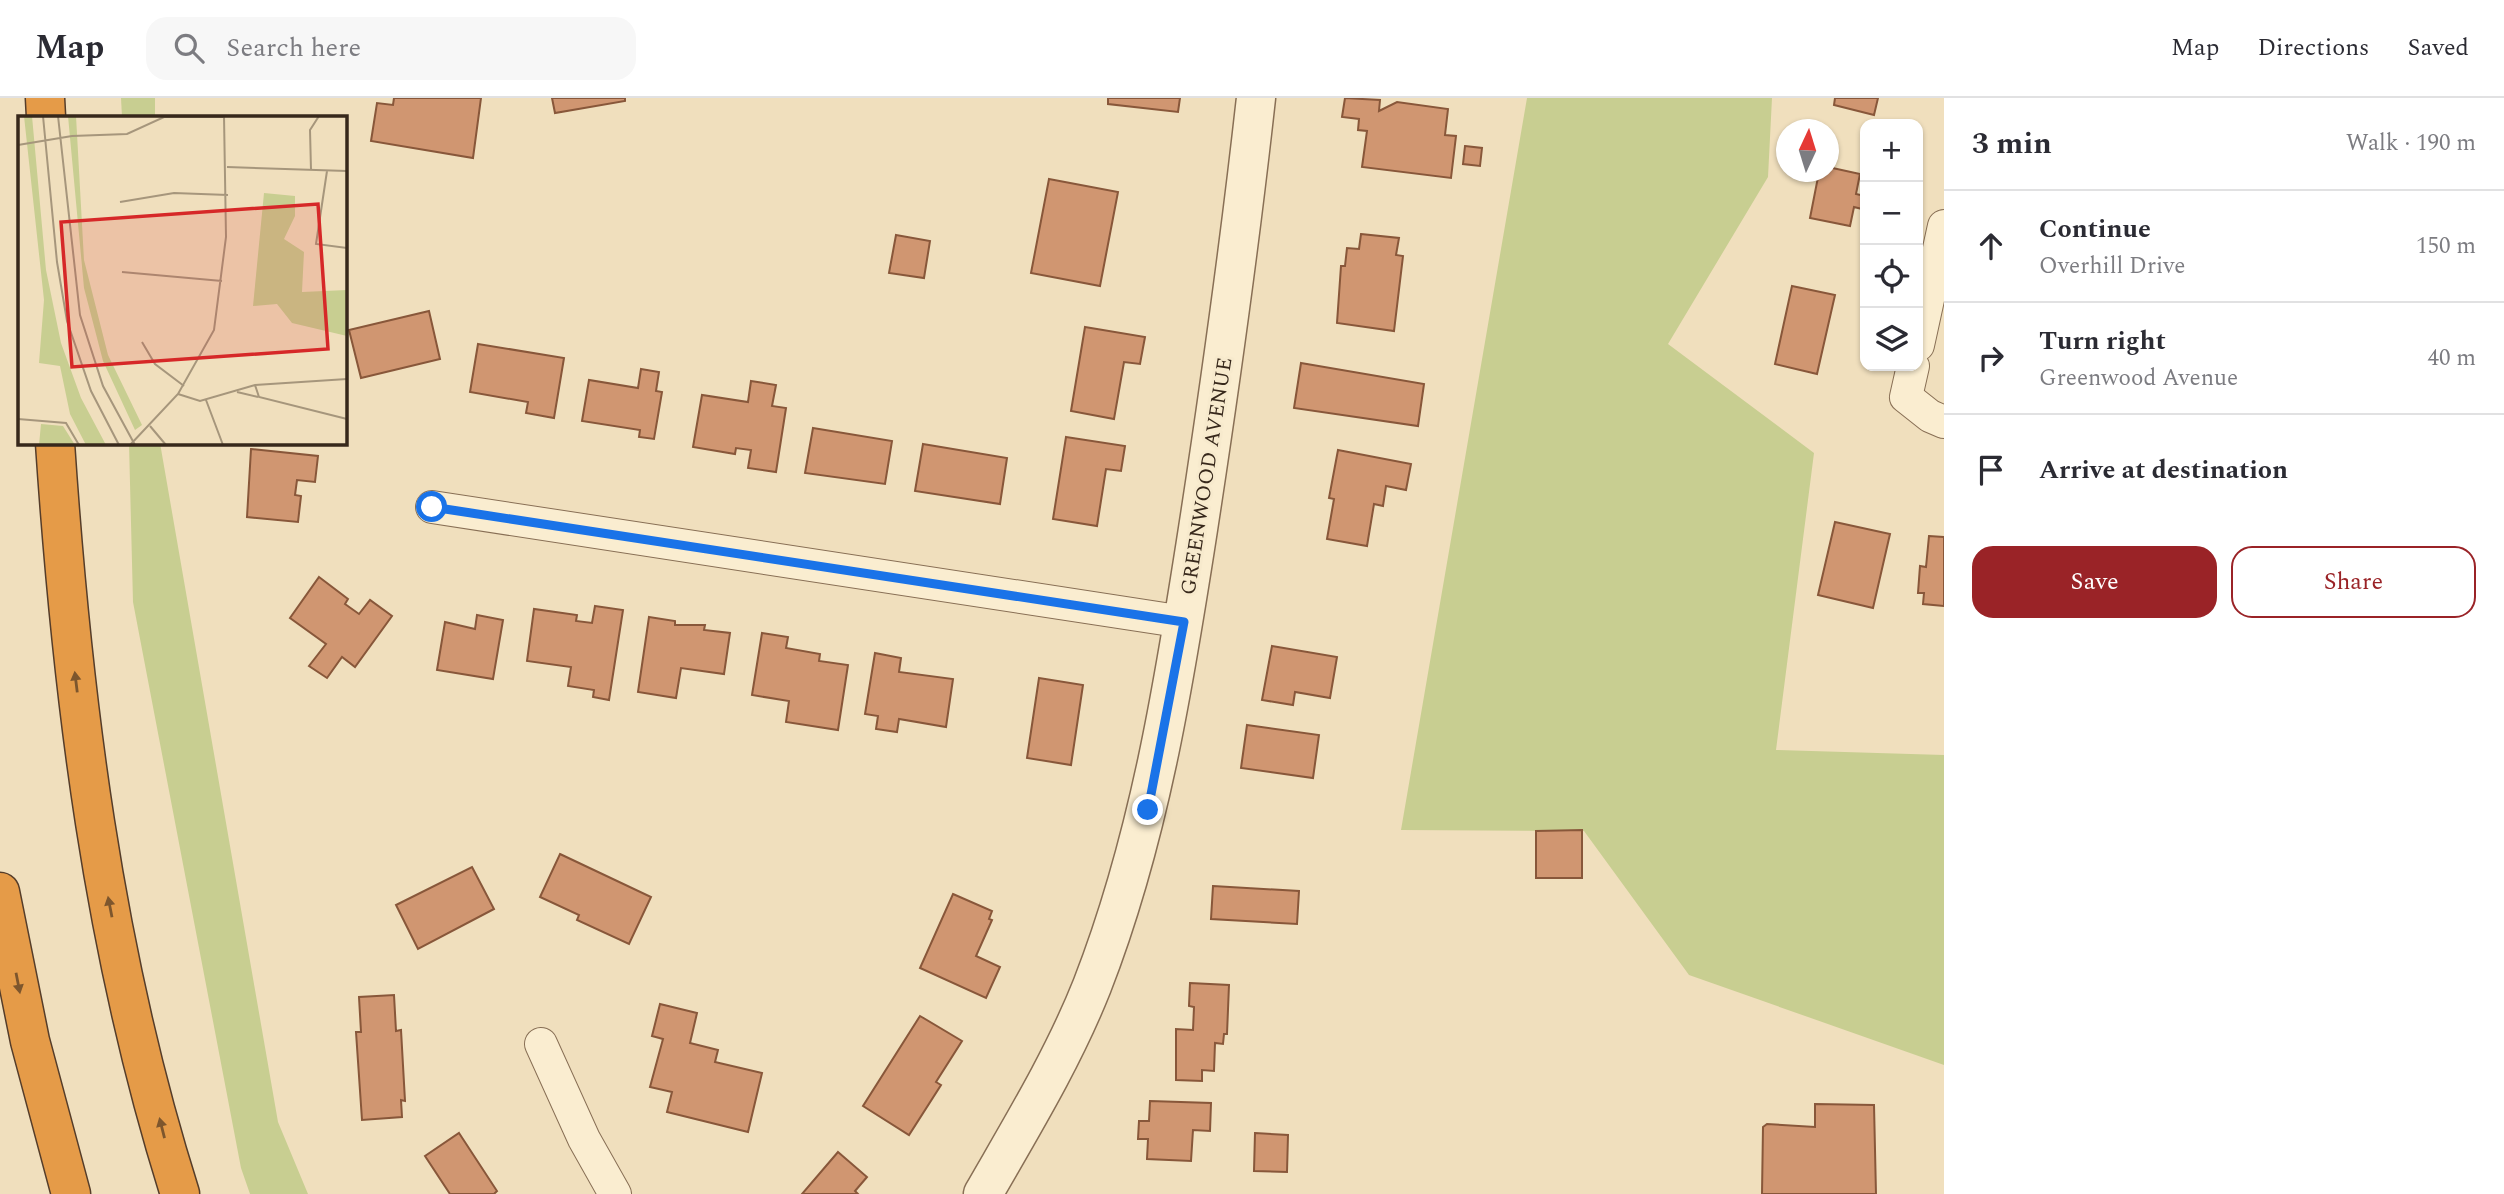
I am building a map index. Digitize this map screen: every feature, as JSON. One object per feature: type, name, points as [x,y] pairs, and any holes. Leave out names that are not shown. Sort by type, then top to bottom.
[{"type":"highway","points":[[45,98],[46,116]]},
{"type":"highway","points":[[55,444],[65,593],[91,804],[126,989],[180,1194]]},
{"type":"highway","points":[[0,892],[30,1041],[71,1194]]},
{"type":"street","name":"GREENWOOD AVENUE","points":[[983,1194],[1077,1020],[1115,920],[1148,810],[1184,622],[1233,296],[1256,98]]},
{"type":"street","points":[[1923,322],[1944,226]]},
{"type":"street","points":[[1912,371],[1906,397],[1930,416],[1944,422]]},
{"type":"street","points":[[432,507],[1184,622]]},
{"type":"street","points":[[541,1044],[589,1149],[615,1194]]},
{"type":"green space","points":[[121,98],[155,98],[155,116],[122,116]]},
{"type":"green space","points":[[1527,98],[1772,98],[1768,177],[1668,344],[1814,453],[1776,750],[1944,755],[1944,1065],[1689,975],[1584,831],[1401,830]]},
{"type":"green space","points":[[129,444],[160,444],[278,1122],[308,1194],[250,1194],[241,1168],[133,602]]},
{"type":"building","points":[[394,98],[481,98],[473,158],[371,141],[377,103],[393,105]]},
{"type":"building","points":[[552,98],[625,98],[625,101],[555,113]]},
{"type":"building","points":[[1108,98],[1180,98],[1178,112],[1108,104]]},
{"type":"building","points":[[1345,98],[1380,100],[1379,111],[1397,102],[1448,109],[1445,135],[1456,136],[1451,178],[1362,167],[1367,131],[1358,130],[1359,119],[1342,117]]},
{"type":"building","points":[[1835,98],[1878,98],[1874,115],[1834,105]]},
{"type":"building","points":[[1465,146],[1482,148],[1480,166],[1463,164]]},
{"type":"building","points":[[1839,169],[1860,174],[1856,194],[1860,195],[1860,208],[1854,207],[1850,226],[1810,218],[1817,182],[1839,182]]},
{"type":"building","points":[[1049,179],[1118,192],[1100,286],[1031,273]]},
{"type":"building","points":[[1361,234],[1399,238],[1396,255],[1403,256],[1394,331],[1337,323],[1341,266],[1345,266],[1347,248],[1359,249]]},
{"type":"building","points":[[896,235],[930,241],[924,278],[889,273]]},
{"type":"building","points":[[1792,286],[1835,295],[1817,374],[1775,364]]},
{"type":"building","points":[[429,311],[440,359],[361,378],[349,330]]},
{"type":"building","points":[[1085,327],[1145,337],[1140,364],[1124,362],[1114,419],[1071,411]]},
{"type":"building","points":[[478,344],[564,358],[554,418],[526,413],[528,402],[470,392]]},
{"type":"building","points":[[1301,363],[1424,384],[1418,426],[1294,408]]},
{"type":"building","points":[[641,369],[659,372],[656,391],[662,392],[654,439],[639,437],[640,430],[582,421],[589,380],[638,388]]},
{"type":"building","points":[[751,381],[776,385],[772,406],[786,408],[776,472],[748,468],[751,450],[736,448],[735,454],[693,447],[702,395],[748,402]]},
{"type":"building","points":[[813,428],[892,441],[885,484],[805,473]]},
{"type":"building","points":[[1066,437],[1125,446],[1121,471],[1106,469],[1097,526],[1053,519]]},
{"type":"building","points":[[923,444],[1007,458],[1000,504],[915,491]]},
{"type":"building","points":[[251,449],[318,456],[315,482],[297,480],[295,495],[301,496],[298,522],[247,517]]},
{"type":"building","points":[[1338,450],[1411,464],[1406,490],[1386,486],[1383,506],[1374,504],[1367,546],[1327,539],[1334,499],[1329,498]]},
{"type":"building","points":[[1835,522],[1890,534],[1873,608],[1818,595]]},
{"type":"building","points":[[1929,536],[1944,537],[1944,606],[1923,604],[1924,593],[1918,593],[1920,566],[1926,567]]},
{"type":"building","points":[[319,577],[348,599],[345,604],[359,614],[370,600],[392,616],[355,667],[342,657],[327,678],[309,666],[326,644],[290,618]]},
{"type":"building","points":[[595,606],[623,610],[609,700],[593,697],[594,690],[568,686],[571,667],[527,661],[534,609],[577,615],[576,621],[592,623]]},
{"type":"building","points":[[477,615],[503,620],[493,679],[437,670],[445,622],[475,629]]},
{"type":"building","points":[[649,617],[675,621],[675,625],[705,625],[704,630],[730,633],[724,674],[681,668],[676,698],[638,692]]},
{"type":"building","points":[[762,633],[788,637],[786,648],[820,654],[819,661],[848,665],[838,730],[786,722],[789,701],[752,695]]},
{"type":"building","points":[[1272,646],[1337,657],[1330,698],[1295,692],[1293,705],[1262,700]]},
{"type":"building","points":[[875,653],[901,658],[899,672],[953,679],[946,727],[899,719],[897,732],[876,729],[878,716],[865,714]]},
{"type":"building","points":[[1039,678],[1083,685],[1071,765],[1027,758]]},
{"type":"building","points":[[1247,725],[1319,735],[1313,778],[1241,768]]},
{"type":"building","points":[[1582,830],[1582,878],[1536,878],[1536,831]]},
{"type":"building","points":[[560,854],[651,897],[629,944],[577,920],[579,915],[540,897]]},
{"type":"building","points":[[472,867],[494,909],[418,949],[396,905]]},
{"type":"building","points":[[1213,886],[1299,891],[1297,924],[1211,919]]},
{"type":"building","points":[[953,894],[992,911],[989,919],[992,920],[976,956],[1000,967],[986,998],[920,968]]},
{"type":"building","points":[[1190,983],[1229,985],[1227,1034],[1224,1034],[1223,1044],[1215,1043],[1214,1071],[1202,1070],[1202,1081],[1176,1080],[1176,1029],[1193,1030],[1194,1007],[1189,1006]]},
{"type":"building","points":[[394,995],[396,1031],[401,1030],[405,1101],[401,1100],[402,1117],[362,1120],[356,1032],[361,1032],[359,997]]},
{"type":"building","points":[[660,1004],[697,1013],[690,1043],[718,1050],[715,1062],[762,1073],[748,1132],[667,1112],[672,1092],[650,1087],[663,1039],[652,1036]]},
{"type":"building","points":[[920,1016],[962,1041],[936,1082],[941,1085],[909,1135],[863,1106]]},
{"type":"building","points":[[1150,1101],[1211,1103],[1210,1131],[1193,1130],[1191,1161],[1147,1159],[1148,1139],[1138,1139],[1139,1121],[1149,1121]]},
{"type":"building","points":[[1815,1104],[1874,1105],[1876,1194],[1762,1194],[1763,1127],[1767,1124],[1815,1127]]},
{"type":"building","points":[[459,1133],[497,1191],[494,1194],[450,1194],[425,1156]]},
{"type":"building","points":[[1255,1133],[1288,1135],[1287,1172],[1254,1171]]},
{"type":"building","points":[[838,1152],[867,1177],[855,1191],[858,1194],[802,1194]]},
{"type":"route","points":[[432,507],[1184,622],[1148,810]]}]
